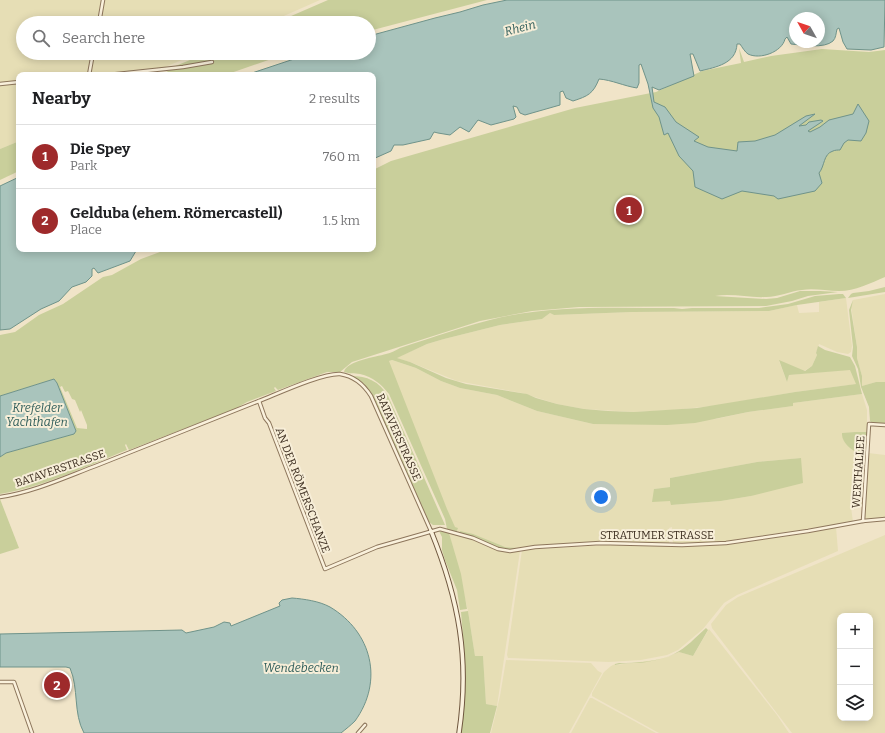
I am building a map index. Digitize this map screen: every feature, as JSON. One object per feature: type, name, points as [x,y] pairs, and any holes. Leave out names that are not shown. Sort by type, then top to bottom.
[{"type":"street","points":[[101,16],[104,0]]},
{"type":"street","points":[[90,72],[92,60]]},
{"type":"street","points":[[136,72],[212,62]]},
{"type":"street","points":[[0,84],[16,82]]},
{"type":"street","name":"BATAVERSTRASSE","points":[[0,497],[43,486],[259,401],[330,375],[345,376],[358,381],[371,396],[431,531],[442,557],[450,582],[459,623],[463,670],[459,733]]},
{"type":"street","name":"AN DER RÖMERSCHANZE","points":[[259,401],[325,569],[378,547],[431,531]]},
{"type":"street","name":"WERTHALLEE","points":[[862,521],[869,424],[885,425]]},
{"type":"street","name":"STRATUMER STRASSE","points":[[431,531],[443,529],[481,541],[498,549],[510,551],[535,547],[600,543],[682,545],[726,543],[808,531],[862,521],[885,519]]},
{"type":"street","points":[[0,682],[14,682],[32,733]]},
{"type":"street","points":[[358,733],[365,725]]},
{"type":"shaded area","points":[[0,0],[320,0],[284,16],[16,16],[16,60],[182,60],[160,69],[130,72],[16,72],[16,82],[0,83]]},
{"type":"shaded area","points":[[16,83],[16,142],[0,149],[0,85]]},
{"type":"shaded area","points":[[885,294],[885,382],[876,382],[862,386],[862,376],[857,358],[857,347],[851,306],[853,300]]},
{"type":"shaded area","points":[[846,298],[852,346],[851,352],[848,354],[837,352],[819,344],[816,353],[817,355],[812,366],[804,371],[779,361],[787,382],[789,375],[851,369],[857,384],[795,392],[713,406],[634,412],[584,409],[557,404],[522,393],[457,381],[396,358],[427,344],[444,339],[500,325],[542,319],[550,313],[554,315],[632,312],[769,311],[797,305],[799,313],[819,312],[819,302]]},
{"type":"shaded area","points":[[392,360],[416,368],[441,381],[460,388],[497,395],[537,411],[593,424],[716,419],[748,412],[793,406],[793,403],[862,394],[867,410],[867,432],[842,433],[844,441],[852,449],[865,455],[862,507],[851,507],[853,522],[721,542],[673,544],[672,527],[669,528],[667,541],[669,541],[669,543],[605,542],[517,548],[505,547],[456,533],[388,361]],"holes":[[[801,458],[751,496],[721,501],[671,505],[671,501],[654,489],[670,487],[670,478],[757,462]]]},
{"type":"shaded area","points":[[868,453],[885,455],[885,518],[864,519]]},
{"type":"shaded area","points":[[836,527],[838,551],[737,595],[724,603],[703,629],[678,650],[667,655],[641,660],[609,662],[508,658],[507,655],[522,550],[622,544],[673,546],[732,544],[808,533]]},
{"type":"shaded area","points":[[449,533],[471,539],[503,552],[520,551],[497,706],[486,704],[483,657],[475,656],[468,611]]},
{"type":"shaded area","points":[[885,535],[885,733],[792,733],[712,628],[711,624],[726,605],[738,597]]},
{"type":"shaded area","points":[[709,629],[777,715],[789,733],[659,733],[592,696],[592,693],[604,672],[611,666],[615,664],[655,660],[668,657],[679,652],[693,656]]},
{"type":"shaded area","points":[[506,660],[591,663],[598,671],[602,673],[569,733],[491,733],[500,696]]},
{"type":"shaded area","points":[[590,698],[592,698],[656,733],[571,733]]},
{"type":"green space","points":[[328,0],[487,0],[376,29],[376,16],[291,16]]},
{"type":"green space","points":[[739,48],[744,62],[771,56],[822,49],[869,52],[885,50],[885,277],[863,286],[845,291],[807,289],[766,297],[728,295],[715,296],[766,299],[777,298],[800,291],[838,292],[808,296],[766,306],[579,307],[532,311],[480,321],[352,362],[340,372],[327,372],[278,390],[275,387],[274,388],[276,391],[247,402],[235,409],[129,450],[126,444],[127,450],[49,481],[16,491],[0,494],[0,457],[6,453],[74,434],[76,431],[57,383],[54,379],[0,396],[0,335],[15,332],[39,315],[63,304],[103,277],[112,275],[141,259],[160,252],[376,252],[376,168],[391,161],[575,108],[656,92],[702,71],[741,63]],"holes":[[[62,386],[65,392],[68,391],[72,399],[75,400],[80,412],[81,410],[87,425],[87,429],[77,428],[60,387]]]},
{"type":"green space","points":[[190,60],[269,60],[234,72],[167,72],[173,67]]},
{"type":"green space","points":[[16,142],[16,172],[0,180],[0,149]]},
{"type":"green space","points":[[885,287],[885,292],[848,298],[853,293]]},
{"type":"green space","points":[[843,294],[846,298],[797,305],[769,311],[632,312],[554,315],[550,313],[542,319],[500,325],[427,344],[397,358],[410,362],[446,378],[466,384],[527,394],[557,404],[584,409],[634,412],[697,408],[856,384],[850,370],[789,375],[787,382],[779,360],[805,371],[812,366],[817,355],[816,353],[818,346],[825,350],[850,357],[855,366],[862,394],[793,403],[793,406],[748,412],[695,423],[667,425],[593,424],[537,411],[497,395],[460,388],[441,381],[416,368],[392,360],[389,361],[447,509],[455,527],[458,528],[456,533],[447,529],[445,519],[389,394],[380,384],[369,377],[344,372],[350,365],[362,360],[388,354],[400,348],[451,331],[502,317],[523,313],[587,308],[759,308],[788,304],[815,296]]},
{"type":"green space","points":[[853,300],[851,310],[857,347],[857,358],[862,376],[862,386],[876,382],[885,382],[885,424],[872,423],[870,421],[869,407],[861,387],[858,369],[852,356],[853,347],[849,310]]},
{"type":"green space","points":[[351,376],[372,380],[381,387],[388,396],[445,525],[433,525],[429,522],[373,397],[363,383]]},
{"type":"green space","points":[[867,432],[865,455],[857,453],[846,445],[842,437],[842,433]]},
{"type":"green space","points":[[801,458],[803,483],[751,496],[721,501],[671,505],[670,501],[652,502],[654,489],[670,487],[670,478],[757,462]]},
{"type":"green space","points":[[0,499],[19,548],[0,554]]},
{"type":"green space","points":[[439,531],[449,533],[461,574],[467,609],[460,610],[457,590],[445,560],[442,550],[442,537]]},
{"type":"green space","points":[[460,531],[473,534],[505,547],[517,548],[508,550],[500,548],[479,539],[460,534]]},
{"type":"green space","points":[[468,611],[475,656],[483,656],[486,704],[497,706],[490,733],[461,733],[465,694],[465,660],[461,612]]},
{"type":"green space","points":[[706,628],[708,630],[693,656],[679,652],[668,657],[683,649]]},
{"type":"green space","points":[[660,659],[640,663],[624,663],[615,665],[619,663]]},
{"type":"water","name":"Rhein","points":[[507,0],[885,0],[884,47],[871,50],[847,49],[843,42],[839,28],[837,29],[834,40],[825,45],[825,12],[789,12],[789,40],[787,37],[780,48],[770,54],[753,56],[748,54],[740,44],[737,44],[736,51],[733,56],[724,64],[700,71],[693,54],[690,54],[694,76],[659,90],[652,87],[654,102],[665,107],[676,122],[699,137],[694,141],[708,147],[737,151],[738,142],[755,141],[775,135],[806,116],[815,114],[799,126],[806,125],[809,122],[823,121],[808,131],[810,132],[829,120],[853,114],[858,104],[869,121],[866,133],[861,141],[848,140],[844,143],[840,150],[834,151],[827,155],[819,173],[822,183],[815,191],[778,199],[774,196],[742,191],[722,199],[695,187],[693,171],[679,156],[668,133],[664,135],[659,117],[653,108],[648,84],[641,64],[639,65],[639,83],[637,88],[599,79],[595,88],[589,94],[573,101],[566,98],[563,91],[560,92],[560,105],[525,115],[520,113],[517,107],[513,106],[516,117],[514,119],[491,125],[478,120],[469,132],[460,127],[450,135],[434,132],[430,139],[403,145],[394,145],[391,151],[376,158],[376,72],[255,72],[291,60],[376,60],[376,34]]},
{"type":"water","points":[[16,178],[16,252],[135,252],[130,261],[98,273],[94,268],[92,269],[92,276],[86,282],[72,287],[59,301],[41,309],[10,329],[0,330],[0,186]]},
{"type":"water","name":"Krefelder Yachthafen","points":[[54,379],[57,383],[76,431],[74,434],[6,453],[0,457],[0,396]]},
{"type":"water","name":"Wendebecken","points":[[292,598],[316,602],[330,607],[344,617],[356,630],[364,644],[369,658],[371,674],[369,690],[364,706],[355,721],[341,733],[84,733],[78,717],[73,676],[70,668],[0,667],[0,634],[182,630],[186,633],[214,627],[224,622],[230,623],[231,626],[280,606],[279,603],[282,600]]},
{"type":"place","name":"Die Spey","points":[[629,210]]},
{"type":"place","name":"Gelduba (ehem. Römercastell)","points":[[57,685]]}]
